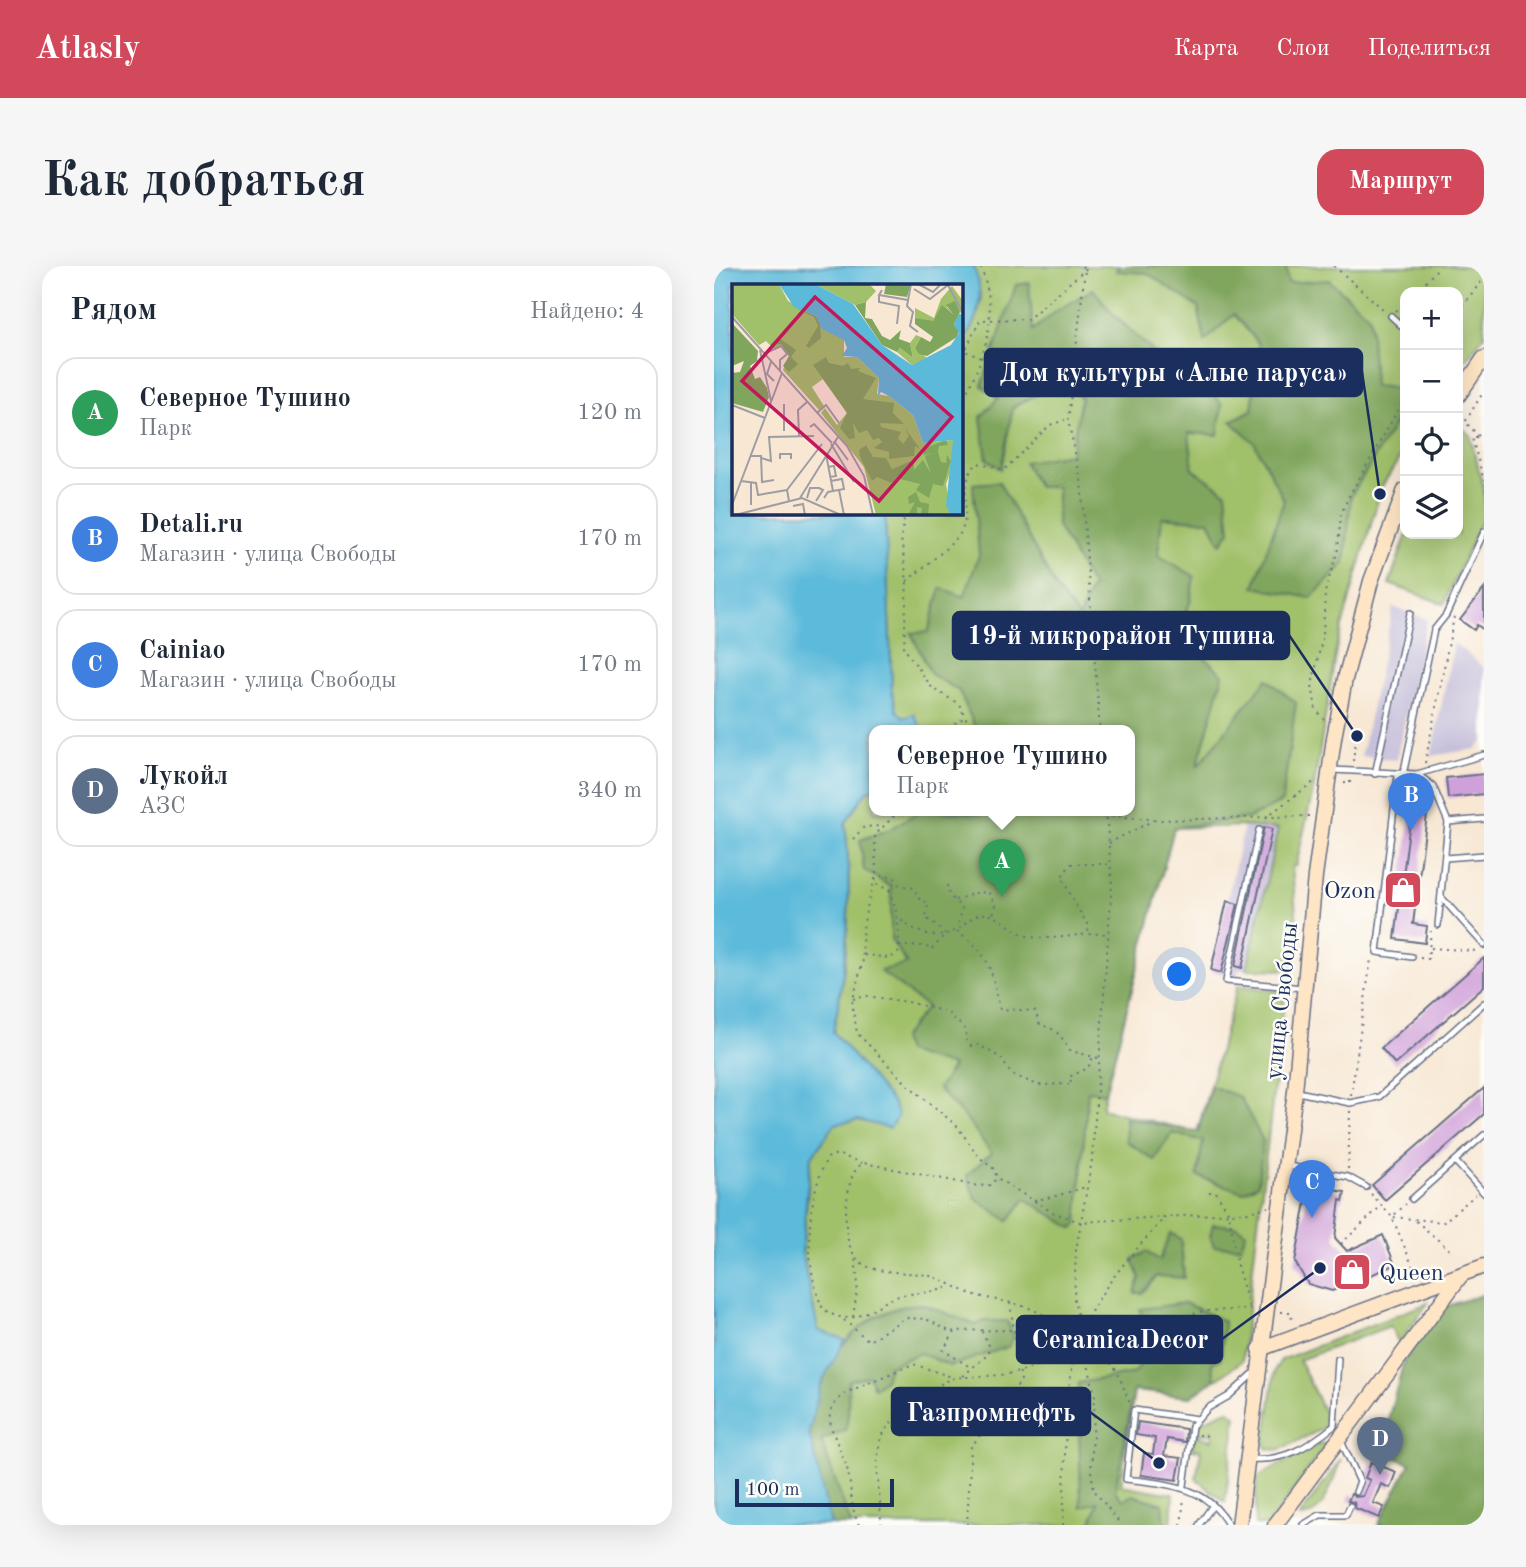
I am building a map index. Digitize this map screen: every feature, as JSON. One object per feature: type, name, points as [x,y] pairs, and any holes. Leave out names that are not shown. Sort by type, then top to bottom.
[{"type":"main road","points":[[1463,375],[1484,358]]},
{"type":"main road","name":"улица Свободы","points":[[1239,1525],[1283,1165],[1295,1091],[1307,989],[1315,876],[1329,770],[1345,679],[1371,582],[1400,504]]},
{"type":"main road","points":[[1260,1349],[1484,1266]]},
{"type":"main road","points":[[1275,1525],[1462,1274]]},
{"type":"lane","points":[[1391,316],[1400,324]]},
{"type":"lane","points":[[1412,957],[1377,952],[1400,775],[1434,630],[1446,615],[1484,532]]},
{"type":"lane","points":[[1375,774],[1410,613]]},
{"type":"lane","points":[[1329,770],[1417,774],[1484,755]]},
{"type":"lane","points":[[1417,774],[1433,786],[1448,822],[1438,925]]},
{"type":"lane","points":[[1448,822],[1484,819]]},
{"type":"lane","points":[[1259,830],[1226,981],[1307,989]]},
{"type":"lane","points":[[1445,858],[1484,855]]},
{"type":"lane","points":[[1441,897],[1484,945]]},
{"type":"lane","points":[[1295,1091],[1350,1102],[1379,1097],[1484,1003]]},
{"type":"lane","points":[[1412,1199],[1484,1135]]},
{"type":"lane","points":[[1455,1161],[1482,1192]]},
{"type":"lane","points":[[1283,1165],[1348,1177],[1366,1187]]},
{"type":"lane","points":[[1246,1459],[1271,1461],[1304,1446],[1334,1426],[1338,1359]]},
{"type":"lane","points":[[1184,1486],[1190,1434],[1198,1419],[1239,1388],[1258,1369]]},
{"type":"lane","points":[[1198,1419],[1134,1410],[1126,1479],[1184,1486],[1213,1505],[1228,1525]]},
{"type":"lane","points":[[1339,1439],[1360,1482],[1356,1492]]},
{"type":"lane","points":[[1199,1525],[1213,1505]]},
{"type":"lane","points":[[1303,1525],[1320,1515],[1346,1514],[1350,1506]]},
{"type":"path","points":[[962,401],[981,358],[992,321],[991,300],[980,266]]},
{"type":"path","points":[[1082,266],[1085,270],[1068,420],[1081,480],[1100,725]]},
{"type":"path","points":[[981,358],[965,351],[980,320],[1028,319],[1089,266]]},
{"type":"path","points":[[1334,266],[1391,316],[1400,307]]},
{"type":"path","points":[[1421,287],[1440,266]]},
{"type":"path","points":[[1463,305],[1484,278]]},
{"type":"path","points":[[1479,436],[1465,422],[1484,391]]},
{"type":"path","points":[[1325,721],[1316,709],[1312,685],[1323,635],[1325,592],[1338,549],[1341,514],[1400,407]]},
{"type":"path","points":[[907,581],[960,533],[966,516],[965,494],[970,471],[978,464],[1004,470],[1050,425],[1068,420]]},
{"type":"path","points":[[1484,435],[1472,438],[1484,481]]},
{"type":"path","points":[[905,514],[901,538],[907,581],[904,648],[933,689],[952,698],[970,725]]},
{"type":"path","points":[[1424,771],[1454,617]]},
{"type":"path","points":[[952,725],[966,716]]},
{"type":"path","points":[[1265,818],[1317,780]]},
{"type":"path","points":[[893,816],[881,826],[874,846],[874,882],[862,935],[863,955],[853,999],[857,1033],[907,1084],[957,1126],[979,1157],[994,1169],[997,1178],[1052,1212],[1080,1222],[1249,1212],[1279,1204]]},
{"type":"path","points":[[1106,816],[1110,863],[1108,934],[1092,1160],[1080,1222],[1074,1300],[1095,1396],[1091,1471],[1094,1490],[1121,1525]]},
{"type":"path","points":[[1127,816],[1155,820],[1309,816]]},
{"type":"path","points":[[1109,843],[1155,820]]},
{"type":"path","points":[[853,839],[864,827],[881,826]]},
{"type":"path","points":[[1088,933],[1089,925],[1080,916],[1079,907],[1062,876],[1071,864],[1110,863]]},
{"type":"path","points":[[875,870],[882,876],[896,880],[899,885],[914,888],[918,898],[928,903],[926,918],[946,934]]},
{"type":"path","points":[[874,882],[882,876]]},
{"type":"path","points":[[889,890],[896,880]]},
{"type":"path","points":[[863,955],[890,958],[898,953],[895,902],[889,890],[874,882]]},
{"type":"path","points":[[947,885],[949,895],[962,908],[959,922],[961,926]]},
{"type":"path","points":[[955,900],[979,892],[989,893],[996,905],[992,915]]},
{"type":"path","points":[[896,916],[914,932],[946,934],[980,914],[992,915],[1029,937],[1108,934]]},
{"type":"path","points":[[1412,957],[1429,959],[1432,925],[1438,925]]},
{"type":"path","points":[[956,930],[976,944],[989,964],[990,977],[999,989],[1000,1009],[1035,1011],[1041,1026],[1052,1028],[1063,1037],[1071,1052],[1099,1058]]},
{"type":"path","points":[[899,946],[926,946],[932,950],[946,934]]},
{"type":"path","points":[[1430,948],[1484,951]]},
{"type":"path","points":[[1348,1177],[1350,1102],[1371,959],[1377,952]]},
{"type":"path","points":[[853,999],[867,996],[908,1002],[947,1012],[967,1031],[965,1039],[971,1046],[979,1045],[1001,1058],[1011,1074],[1038,1085],[1072,1084],[1069,1077],[1088,1068],[1093,1056]]},
{"type":"path","points":[[997,1178],[992,1185],[978,1186],[864,1163],[837,1154],[827,1158],[814,1195],[810,1224],[818,1300],[823,1310],[843,1319],[869,1341],[905,1318],[926,1319],[949,1331],[1014,1330]]},
{"type":"path","points":[[853,1318],[858,1285],[855,1256],[845,1217],[854,1172],[864,1163]]},
{"type":"path","points":[[1034,1200],[1062,1197],[1070,1191],[1087,1187]]},
{"type":"path","points":[[1366,1187],[1392,1217],[1413,1267]]},
{"type":"path","points":[[881,1525],[880,1441],[902,1412],[942,1383],[961,1377],[1021,1372],[1042,1365],[1072,1364],[1147,1328],[1205,1311],[1250,1308],[1237,1265],[1229,1213],[1216,1192],[1209,1192]]},
{"type":"path","points":[[1392,1217],[1444,1222],[1482,1192]]},
{"type":"path","points":[[1392,1217],[1412,1199]]},
{"type":"path","points":[[1341,1244],[1381,1205]]},
{"type":"path","points":[[1063,1525],[1072,1364],[1082,1331],[1128,1259],[1166,1216]]},
{"type":"path","points":[[1415,1219],[1452,1252]]},
{"type":"path","points":[[855,1256],[864,1266],[930,1276],[975,1295],[1010,1301],[1045,1317],[1058,1329],[1062,1338],[1042,1365]]},
{"type":"path","points":[[843,1319],[853,1318],[907,1294],[920,1295],[952,1285]]},
{"type":"path","points":[[967,1525],[971,1447],[1021,1381],[1010,1301]]},
{"type":"path","points":[[1280,1312],[1290,1312],[1292,1319]]},
{"type":"path","points":[[955,1331],[943,1350],[964,1366],[971,1368]]},
{"type":"path","points":[[961,1377],[986,1356],[990,1347],[981,1331]]},
{"type":"path","points":[[1088,1355],[1104,1357],[1120,1372],[1134,1410]]},
{"type":"path","points":[[859,1525],[852,1511],[848,1474],[831,1421],[831,1410],[837,1400],[845,1393],[913,1364],[954,1378]]},
{"type":"path","points":[[1190,1434],[1211,1436]]},
{"type":"path","points":[[1181,1525],[1184,1486]]},
{"type":"shaded area","points":[[1393,607],[1427,619],[1396,760],[1361,756]]},
{"type":"shaded area","points":[[1454,643],[1484,668],[1484,741],[1476,749],[1431,756]]},
{"type":"shaded area","points":[[1244,826],[1278,829],[1247,969],[1239,969],[1236,983],[1225,980],[1225,974],[1211,971]]},
{"type":"green space","points":[[973,266],[1484,266],[1484,336],[1466,359],[1463,359],[1463,287],[1400,287],[1400,457],[1375,498],[1378,500],[1337,644],[1314,786],[1296,866],[1292,866],[1297,926],[1292,970],[1247,969],[1278,829],[1244,826],[1174,828],[1105,1093],[1102,1109],[1197,1132],[1238,985],[1285,992],[1242,1361],[1191,1397],[1134,1391],[1121,1485],[1173,1494],[1171,1525],[831,1525],[809,1433],[818,1330],[802,1254],[811,1158],[835,1124],[858,1120],[889,1128],[893,1103],[833,1032],[848,928],[849,875],[845,823],[869,790],[869,816],[1135,816],[1135,725],[918,725],[914,715],[904,718],[897,711],[892,692],[885,514],[962,514],[962,346],[976,321],[981,298]]},
{"type":"green space","points":[[1118,266],[1286,266],[1288,283],[1329,280],[1370,317],[1374,386],[1400,389],[1400,415],[1351,496],[1345,563],[1311,598],[1254,587],[1284,500],[1254,442],[1231,421],[1252,410],[1259,344],[1234,314],[1205,341],[1198,307],[1147,273],[1116,271]]},
{"type":"green space","points":[[1029,283],[1033,330],[1058,310],[1093,289],[1114,315],[1189,385],[1209,389],[1222,404],[1218,435],[1189,433],[1193,469],[1226,492],[1230,531],[1221,544],[1209,521],[1162,517],[1158,555],[1194,576],[1190,603],[1166,651],[1190,643],[1223,675],[1197,767],[1267,679],[1296,703],[1282,802],[1249,818],[1174,828],[1105,1093],[1088,1091],[1077,1225],[1073,1228],[1025,1199],[1008,1221],[975,1198],[967,1175],[991,1153],[970,1123],[938,1089],[953,1066],[906,1052],[902,1038],[927,1007],[880,971],[907,964],[891,939],[891,887],[864,870],[860,840],[890,829],[912,816],[1135,816],[1135,725],[974,725],[959,691],[931,674],[911,633],[928,632],[941,588],[964,597],[979,555],[973,484],[999,482],[1056,588],[1079,618],[1092,586],[1057,526],[1057,487],[1038,487],[1024,462],[1071,454],[1081,397],[1059,383],[1013,407],[1001,469],[987,459],[981,417],[998,398],[982,386],[1016,285]]},
{"type":"green space","points":[[1463,429],[1470,435],[1484,489],[1484,515],[1444,604],[1389,584],[1405,539],[1463,539]]},
{"type":"green space","points":[[1211,1086],[1240,1097],[1263,1141],[1258,1184],[1243,1192],[1197,1176],[1203,1141],[1172,1133],[1154,1160],[1126,1141],[1125,1118],[1198,1132]]},
{"type":"green space","points":[[1213,1224],[1238,1227],[1246,1233],[1240,1247],[1214,1246],[1210,1236]]},
{"type":"green space","points":[[1170,1233],[1181,1239],[1184,1278],[1157,1276],[1142,1293],[1135,1293],[1140,1278],[1133,1259],[1146,1252],[1160,1260]]},
{"type":"green space","points":[[1484,1294],[1484,1525],[1378,1525],[1410,1464],[1380,1450],[1404,1361],[1443,1307]]},
{"type":"green space","points":[[1185,1303],[1224,1321],[1221,1359],[1212,1363],[1215,1379],[1191,1397],[1134,1390],[1115,1491],[1123,1500],[1133,1495],[1163,1504],[1165,1525],[1090,1525],[1098,1502],[1081,1507],[1078,1383],[1135,1373],[1148,1351],[1140,1309]]},
{"type":"green space","points":[[1428,1303],[1399,1343],[1390,1326],[1299,1360],[1330,1425],[1279,1450],[1268,1449],[1265,1443],[1275,1370],[1281,1360]]},
{"type":"green space","points":[[922,1304],[976,1325],[984,1321],[1007,1321],[1014,1337],[1008,1347],[950,1366],[920,1353],[889,1366],[885,1380],[874,1388],[869,1376],[849,1380],[845,1430],[821,1440],[851,1525],[831,1525],[810,1435],[822,1384],[840,1349],[867,1322],[902,1307]]},
{"type":"green space","points":[[1228,1410],[1236,1416],[1225,1502],[1196,1479],[1201,1450],[1192,1449],[1194,1435],[1212,1440],[1213,1434],[1194,1434],[1200,1422]]},
{"type":"green space","points":[[1318,1443],[1327,1444],[1268,1525],[1255,1525],[1257,1477]]},
{"type":"green space","points":[[1341,1459],[1322,1504],[1316,1511],[1299,1517]]},
{"type":"water","points":[[714,266],[973,266],[980,298],[976,318],[962,346],[962,284],[732,284],[732,514],[885,514],[892,692],[897,711],[904,718],[914,714],[920,725],[869,725],[869,790],[845,823],[847,928],[833,1032],[893,1103],[898,1116],[889,1128],[858,1120],[835,1124],[811,1158],[802,1254],[818,1330],[845,1340],[821,1383],[809,1433],[831,1525],[714,1525]]},
{"type":"building","points":[[1484,589],[1484,630],[1477,625],[1474,630],[1460,620]]},
{"type":"building","points":[[1484,774],[1484,794],[1448,798],[1446,778]]},
{"type":"building","points":[[1412,805],[1428,807],[1413,924],[1427,926],[1425,943],[1395,939]]},
{"type":"building","points":[[1264,827],[1272,829],[1242,968],[1235,966]]},
{"type":"building","points":[[1227,901],[1238,904],[1221,973],[1211,970]]},
{"type":"building","points":[[1484,958],[1484,986],[1395,1064],[1381,1048]]},
{"type":"building","points":[[1484,1088],[1484,1114],[1385,1200],[1372,1185]]},
{"type":"building","points":[[1309,1186],[1345,1192],[1343,1201],[1340,1200],[1335,1238],[1347,1251],[1383,1235],[1395,1265],[1332,1291],[1308,1284],[1295,1262]]},
{"type":"building","points":[[1138,1422],[1186,1429],[1185,1442],[1167,1439],[1164,1456],[1181,1458],[1177,1480],[1141,1475],[1144,1453],[1153,1454],[1155,1438],[1136,1435]]},
{"type":"building","points":[[1371,1462],[1396,1472],[1390,1488],[1381,1484],[1373,1503],[1384,1507],[1379,1518],[1355,1508],[1354,1502],[1348,1501],[1351,1494],[1355,1497],[1363,1496],[1370,1480],[1365,1478]]},
{"type":"place","name":"Дом культуры «Алые паруса»","points":[[1380,494]]},
{"type":"place","name":"19-й микрорайон Тушина","points":[[1357,736]]},
{"type":"place","name":"Detali.ru","points":[[1411,831]]},
{"type":"place","name":"Ozon","points":[[1403,890]]},
{"type":"place","name":"Северное Тушино","points":[[1002,897]]},
{"type":"place","name":"Cainiao","points":[[1312,1218]]},
{"type":"place","name":"CeramicaDecor","points":[[1320,1268]]},
{"type":"place","name":"Queen","points":[[1352,1272]]},
{"type":"place","name":"Газпромнефть","points":[[1159,1463]]},
{"type":"place","name":"Лукойл","points":[[1380,1475]]}]
